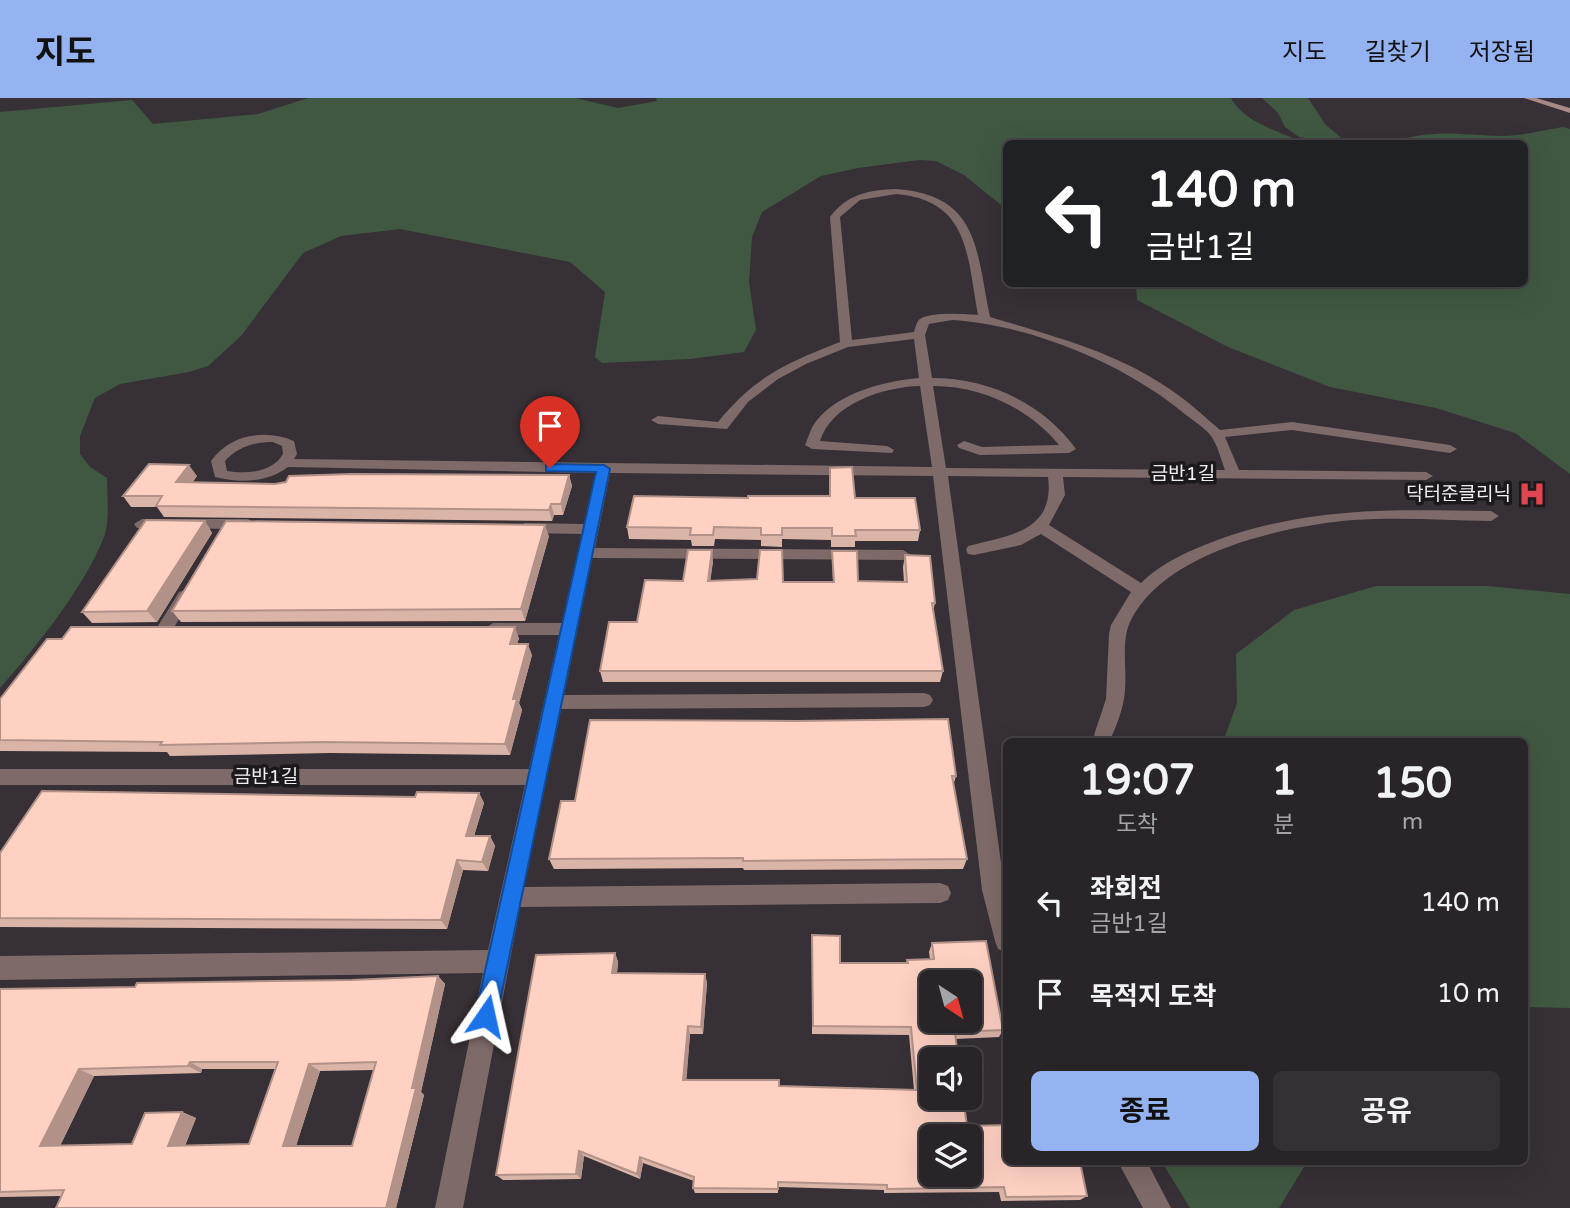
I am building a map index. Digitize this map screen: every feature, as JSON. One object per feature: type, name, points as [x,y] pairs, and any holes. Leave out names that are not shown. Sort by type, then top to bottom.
[{"type":"street","points":[[1528,98],[1570,111]]},
{"type":"street","points":[[846,344],[835,217],[844,203],[866,196],[908,192],[949,209],[962,223],[985,319]]},
{"type":"street","points":[[1003,929],[993,890],[919,335],[924,321],[952,317],[985,319],[1068,344],[1116,364],[1169,394],[1217,434],[1234,474]]},
{"type":"street","points":[[657,420],[722,426],[743,399],[774,376],[802,361],[846,344],[919,335]]},
{"type":"street","points":[[887,450],[813,445],[819,426],[836,408],[889,386],[926,381],[971,387],[1022,405],[1051,425],[1069,449],[981,451],[964,445]]},
{"type":"street","points":[[1217,434],[1292,426],[1450,449]]},
{"type":"street","points":[[265,438],[275,438],[289,444],[289,456],[284,463],[275,470],[250,478],[228,477],[220,474],[217,468],[218,461],[231,448],[265,438]]},
{"type":"street","name":"금반1길","points":[[284,463],[604,469],[1426,475]]},
{"type":"street","points":[[449,1208],[497,961],[604,469]]},
{"type":"street","points":[[974,550],[1016,541],[1041,527],[1058,495],[1055,473]]},
{"type":"street","points":[[1103,735],[1115,699],[1121,625],[1140,590],[1192,555],[1231,541],[1334,517],[1386,513],[1491,516]]},
{"type":"street","points":[[142,524],[225,530],[270,524]]},
{"type":"street","points":[[1041,527],[1140,590]]},
{"type":"street","points":[[508,528],[592,529]]},
{"type":"street","points":[[587,553],[903,555]]},
{"type":"street","points":[[191,630],[158,630],[193,583]]},
{"type":"street","points":[[475,629],[570,629]]},
{"type":"street","points":[[554,702],[924,700]]},
{"type":"street","name":"금반1길","points":[[3,781],[538,777]]},
{"type":"street","points":[[511,897],[940,892]]},
{"type":"street","points":[[0,968],[497,961]]},
{"type":"street","points":[[1133,1165],[1157,1208]]},
{"type":"green space","points":[[308,98],[575,98],[618,108],[657,101],[656,98],[1231,98],[1244,114],[1298,140],[1003,140],[1003,207],[964,175],[936,161],[919,160],[821,176],[762,212],[752,237],[749,282],[756,330],[744,352],[690,359],[602,363],[595,357],[605,292],[570,262],[400,229],[341,236],[303,253],[241,336],[208,366],[120,384],[95,398],[80,436],[80,454],[90,467],[107,478],[106,531],[95,557],[72,597],[0,688],[0,112],[132,100],[153,124],[258,114]]},
{"type":"green space","points":[[1262,98],[1308,98],[1325,124],[1344,140],[1299,137],[1285,127],[1278,113]]},
{"type":"green space","points":[[1563,127],[1570,129],[1570,474],[1515,433],[1436,408],[1330,387],[1228,347],[1137,300],[1136,287],[1528,287],[1528,140],[1399,140],[1433,134],[1525,134]]},
{"type":"green space","points":[[1376,586],[1487,586],[1570,594],[1570,1008],[1528,1007],[1528,738],[1224,738],[1237,703],[1236,654],[1294,610]]},
{"type":"green space","points":[[1164,1165],[1305,1165],[1279,1208],[1190,1208]]},
{"type":"building","points":[[149,464],[189,465],[176,482],[275,484],[286,482],[289,476],[352,474],[569,475],[561,504],[551,504],[549,510],[156,506],[162,496],[123,496]]},
{"type":"building","points":[[852,467],[855,498],[915,498],[920,530],[855,530],[856,536],[832,536],[832,528],[782,528],[782,535],[761,535],[761,528],[714,527],[713,535],[690,535],[691,528],[627,527],[634,496],[830,496],[830,468]]},
{"type":"building","points":[[146,520],[205,521],[147,611],[82,612]]},
{"type":"building","points":[[226,521],[545,525],[521,609],[172,611]]},
{"type":"building","points":[[688,550],[712,550],[708,581],[757,579],[760,550],[782,550],[783,582],[834,582],[832,551],[857,551],[858,581],[907,582],[905,555],[930,556],[935,603],[932,603],[943,671],[600,671],[609,622],[637,622],[645,580],[683,581]]},
{"type":"building","points":[[71,627],[515,627],[510,644],[528,644],[513,699],[517,699],[505,744],[323,742],[160,745],[162,742],[0,740],[0,699],[47,639],[62,639]]},
{"type":"building","points":[[948,719],[956,776],[952,776],[967,859],[549,859],[561,801],[575,801],[590,720]]},
{"type":"building","points":[[42,791],[415,797],[417,792],[479,793],[466,836],[490,836],[482,862],[457,860],[441,920],[0,918],[0,853]]},
{"type":"building","points":[[812,935],[840,936],[840,963],[908,963],[907,960],[934,959],[932,943],[986,941],[1003,1030],[982,1031],[982,970],[919,970],[919,1033],[955,1033],[957,1047],[919,1047],[919,1110],[965,1110],[967,1124],[919,1124],[919,1187],[982,1187],[982,1126],[1003,1125],[1003,1165],[1081,1165],[1087,1196],[1006,1197],[1004,1187],[887,1189],[887,1185],[778,1182],[778,1189],[693,1188],[694,1177],[640,1157],[637,1174],[579,1151],[576,1174],[496,1175],[536,955],[615,953],[612,973],[705,974],[701,1027],[688,1026],[683,1080],[779,1080],[779,1086],[917,1090],[911,1027],[813,1026]]},
{"type":"building","points":[[438,976],[412,1088],[416,1088],[386,1208],[56,1208],[64,1190],[0,1192],[0,989],[135,987],[137,983]],"holes":[[[190,1062],[278,1062],[249,1144],[168,1146],[182,1112],[145,1113],[132,1144],[40,1146],[79,1069],[188,1066]],[[376,1062],[352,1146],[283,1146],[309,1064]]]},
{"type":"place","name":"닥터준클리닉","points":[[1532,494]]},
{"type":"route","points":[[486,1016],[604,469],[550,468]]}]
